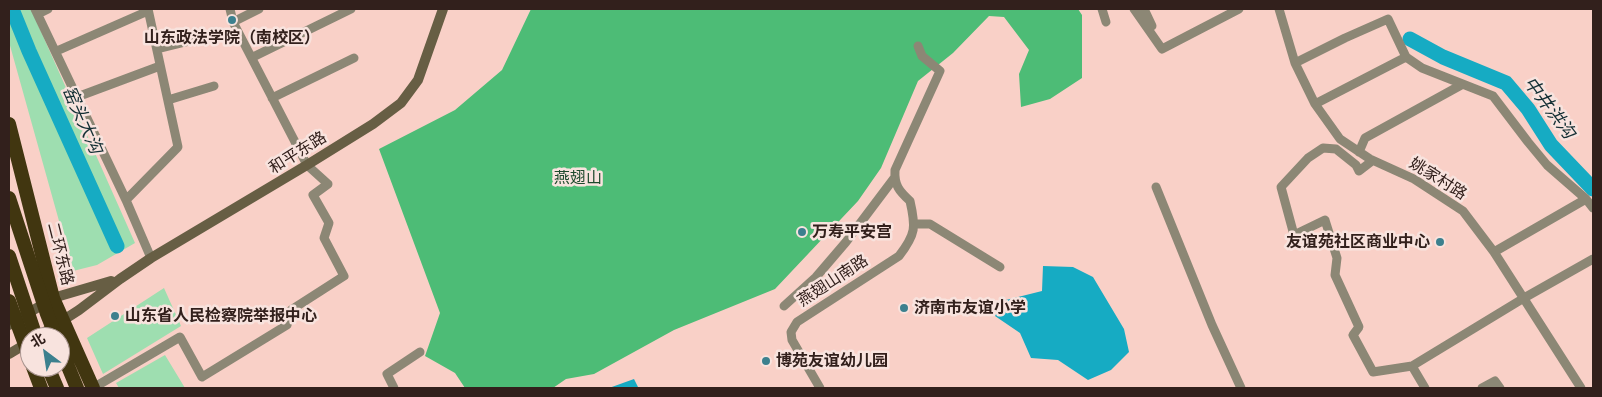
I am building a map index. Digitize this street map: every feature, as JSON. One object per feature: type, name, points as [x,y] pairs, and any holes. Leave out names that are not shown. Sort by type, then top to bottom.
[{"type":"highway","name":"二环东路","points":[[9,124],[54,298],[93,388]]},
{"type":"highway","points":[[9,198],[52,327]]},
{"type":"highway","points":[[9,256],[28,327]]},
{"type":"highway","points":[[9,301],[12,323]]},
{"type":"highway","points":[[70,371],[77,388]]},
{"type":"main road","name":"和平东路","points":[[53,327],[151,258],[307,165],[373,124],[401,103],[418,80],[443,9]]},
{"type":"main road","name":"和平东路","points":[[12,323],[54,298],[120,279]]},
{"type":"main road","name":"和平东路","points":[[9,354],[20,347]]},
{"type":"street","points":[[93,388],[180,337],[202,377],[287,325],[291,310],[344,276],[324,238],[329,223],[313,195],[328,184],[307,165],[233,22],[230,9]]},
{"type":"street","points":[[233,22],[259,9]]},
{"type":"street","points":[[255,56],[351,9]]},
{"type":"street","points":[[1102,9],[1106,22]]},
{"type":"street","points":[[1134,9],[1162,48]]},
{"type":"street","points":[[1144,9],[1162,48]]},
{"type":"street","points":[[1162,48],[1239,9]]},
{"type":"street","name":"姚家村路","points":[[1279,9],[1295,63],[1314,104],[1340,139],[1372,161],[1414,179],[1463,211],[1494,252],[1581,388]]},
{"type":"street","points":[[41,10],[77,97],[126,200],[151,258]]},
{"type":"street","points":[[59,50],[148,10],[178,147],[126,200]]},
{"type":"street","points":[[1295,63],[1388,19],[1406,57],[1422,68],[1493,96],[1528,142],[1593,208]]},
{"type":"street","points":[[157,49],[210,36]]},
{"type":"street","points":[[784,306],[816,276],[846,242],[894,177],[899,161],[940,71],[922,56],[918,46]]},
{"type":"street","points":[[1314,104],[1406,57]]},
{"type":"street","points":[[272,98],[354,58]]},
{"type":"street","points":[[77,97],[160,66]]},
{"type":"street","points":[[1359,152],[1365,138],[1463,84]]},
{"type":"street","points":[[168,100],[214,86]]},
{"type":"street","points":[[1372,161],[1359,171],[1356,165],[1336,150],[1323,148],[1308,158],[1282,187],[1294,235],[1325,220],[1337,258],[1335,275],[1359,327],[1353,335],[1373,372],[1412,366],[1524,298],[1593,259]]},
{"type":"street","name":"燕翅山南路","points":[[820,388],[792,340],[791,332],[797,322],[899,256],[910,242],[914,224],[910,200],[900,192],[894,177]]},
{"type":"street","points":[[1156,188],[1212,325],[1241,388]]},
{"type":"street","points":[[1494,252],[1586,199]]},
{"type":"street","points":[[914,224],[930,224],[1000,267]]},
{"type":"street","points":[[394,388],[387,374],[420,352]]},
{"type":"street","points":[[1412,366],[1425,388]]},
{"type":"street","points":[[1482,388],[1495,381],[1500,388]]},
{"type":"green space","points":[[9,9],[31,9],[135,243],[97,265],[73,271],[9,42]]},
{"type":"green space","name":"燕翅山","points":[[531,9],[1078,9],[1082,15],[1082,78],[1050,99],[1021,107],[1019,74],[1029,50],[1004,17],[989,16],[953,53],[918,81],[881,168],[858,201],[775,289],[674,330],[594,374],[566,379],[553,388],[465,388],[455,373],[425,356],[440,313],[379,149],[455,110],[502,70]]},
{"type":"green space","points":[[164,288],[181,326],[103,374],[87,338]]},
{"type":"green space","points":[[165,355],[185,388],[119,388],[116,383]]},
{"type":"water","points":[[1043,266],[1073,267],[1093,277],[1124,329],[1129,352],[1111,370],[1088,380],[1058,360],[1031,358],[1020,333],[995,316],[1002,301],[1042,291]]},
{"type":"water","points":[[634,379],[637,388],[609,388]]},
{"type":"waterway","name":"窑头大沟","points":[[12,9],[117,246]]},
{"type":"waterway","name":"中井洪沟","points":[[1410,39],[1443,57],[1506,83],[1528,109],[1551,145],[1593,189]]},
{"type":"place","name":"山东政法学院（南校区）","points":[[232,20]]},
{"type":"place","name":"万寿平安宫","points":[[802,232]]},
{"type":"place","name":"友谊苑社区商业中心","points":[[1440,242]]},
{"type":"place","name":"济南市友谊小学","points":[[904,308]]},
{"type":"place","name":"山东省人民检察院举报中心","points":[[115,316]]},
{"type":"place","name":"博苑友谊幼儿园","points":[[766,361]]}]
